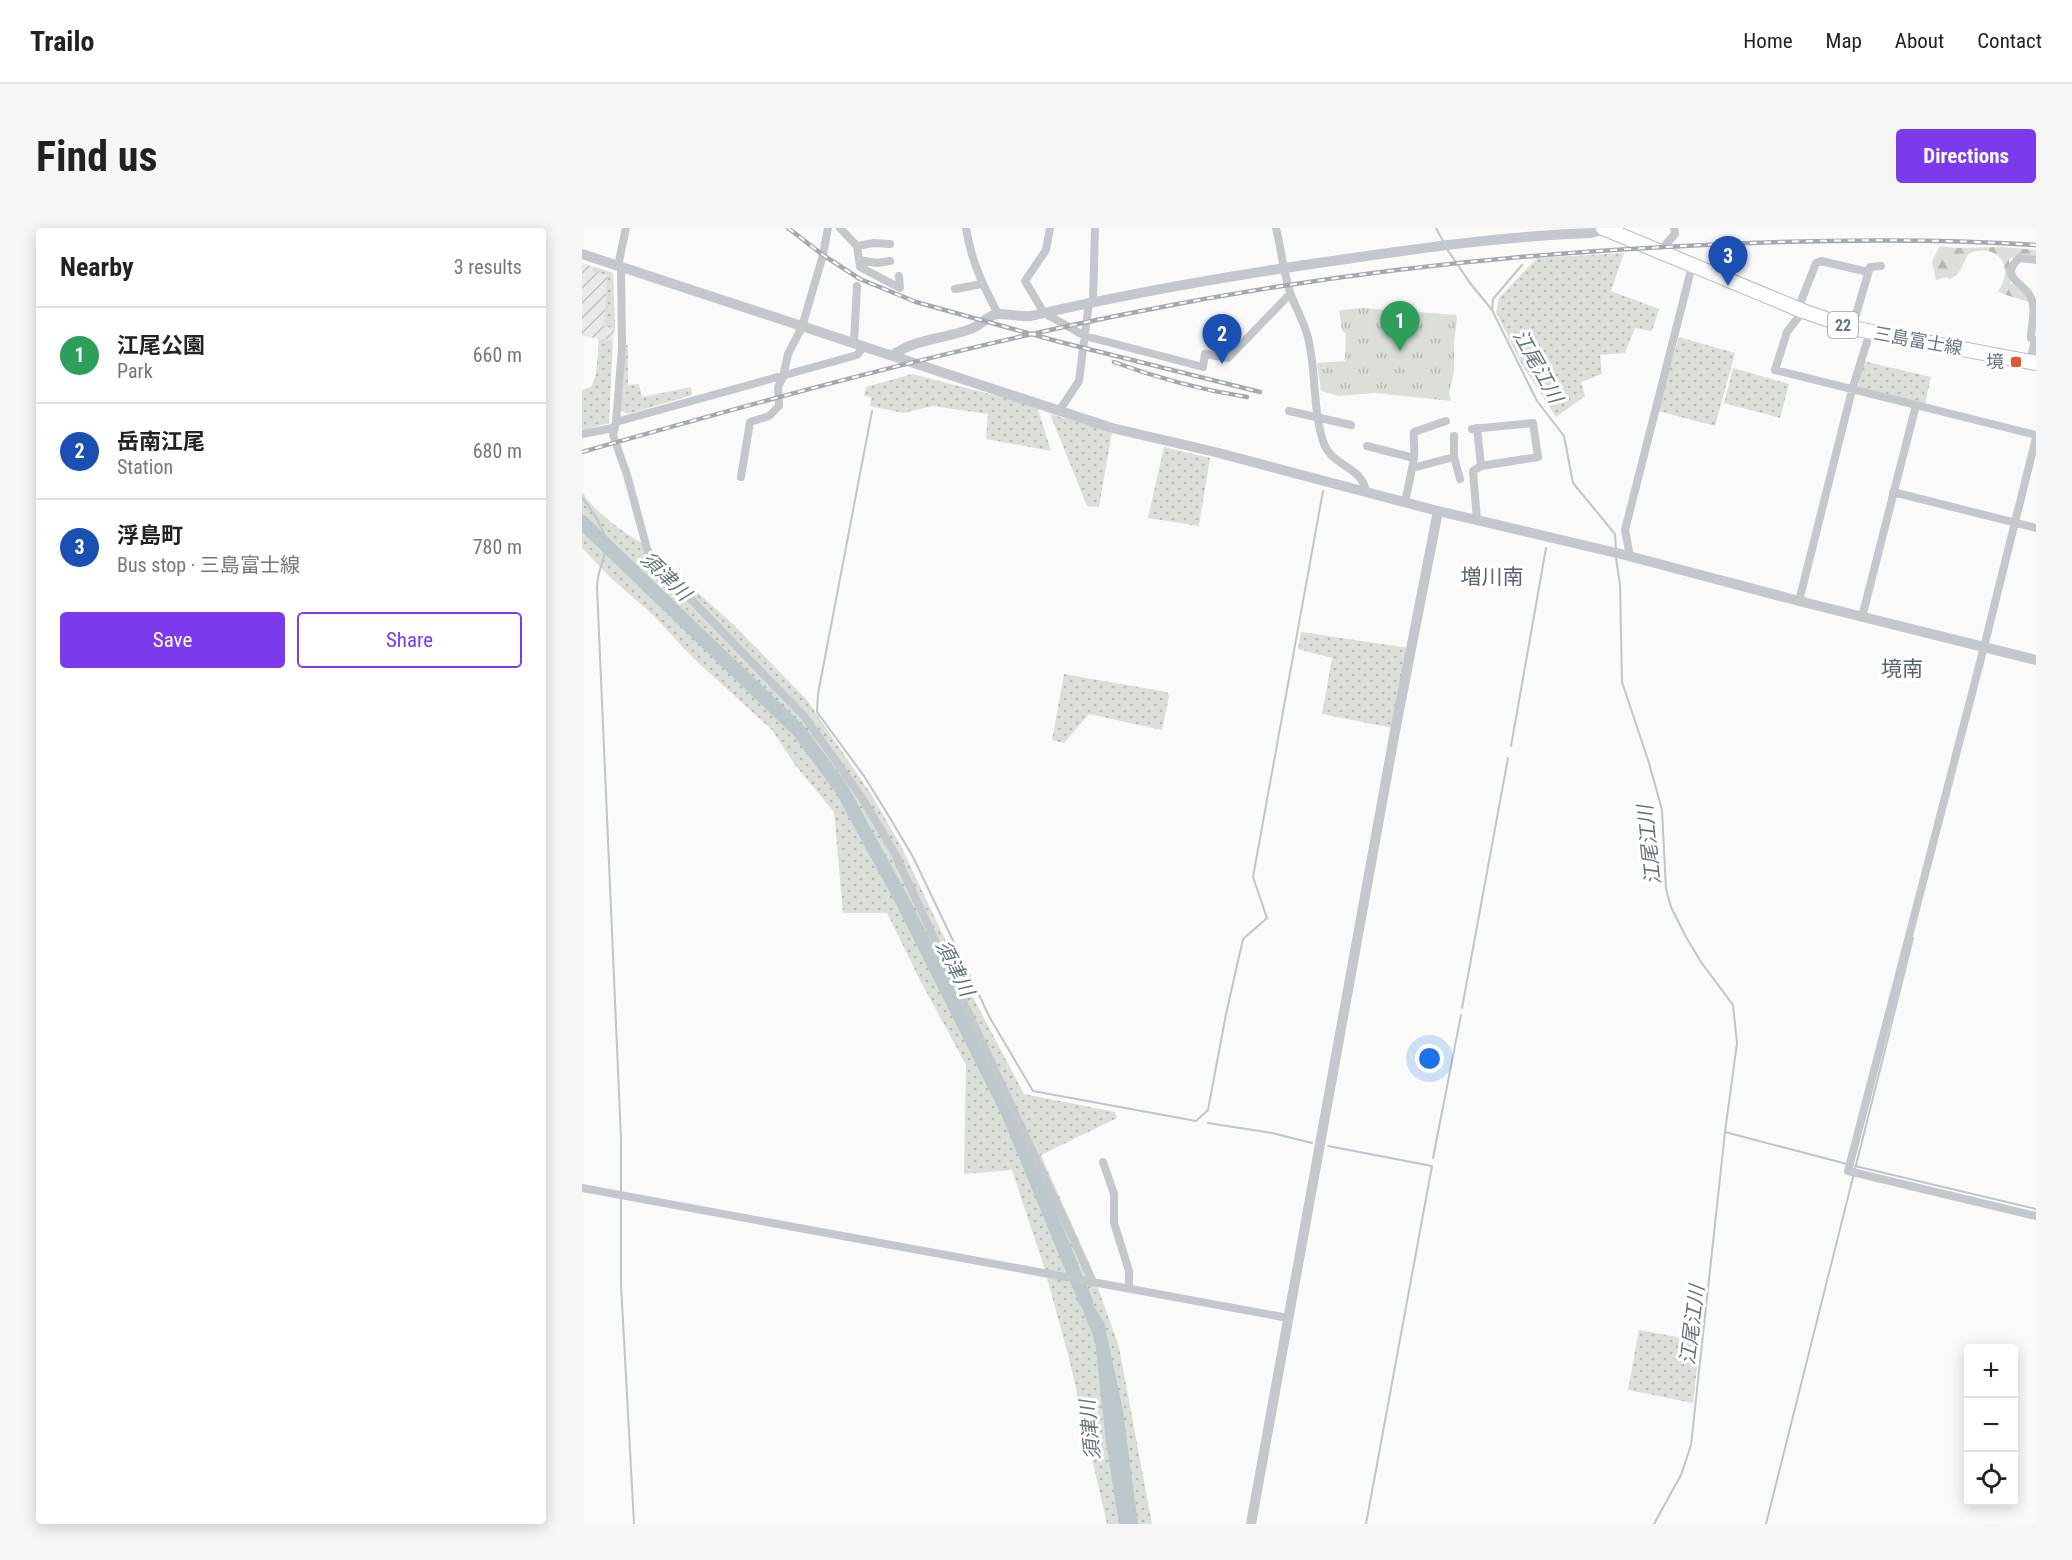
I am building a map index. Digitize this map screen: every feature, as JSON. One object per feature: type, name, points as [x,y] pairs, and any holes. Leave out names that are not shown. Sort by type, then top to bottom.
[{"type":"main road","name":"三島富士線","points":[[1604,228],[1801,310],[1852,328],[2033,362]]},
{"type":"street","points":[[626,228],[620,267],[622,348],[613,435],[627,475],[649,556],[804,716],[862,798],[895,854],[1093,1282]]},
{"type":"street","points":[[741,477],[750,422],[769,416],[779,406],[778,387],[783,377],[788,354],[802,327],[823,255],[828,228]]},
{"type":"street","points":[[840,228],[857,246],[860,267],[900,288],[899,276]]},
{"type":"street","points":[[966,228],[969,251],[982,284],[998,314]]},
{"type":"street","points":[[1050,228],[1046,250],[1025,281],[1044,313],[1085,336],[1203,367],[1205,354],[1228,358],[1290,294]]},
{"type":"street","points":[[1059,411],[1079,381],[1091,302],[1095,228]]},
{"type":"street","points":[[1276,228],[1290,294],[1307,330],[1323,440],[1328,453],[1364,481],[1366,491]]},
{"type":"street","points":[[893,355],[906,346],[974,327],[998,314],[1016,317],[1044,313],[1196,281],[1403,250],[1591,233],[1604,228]]},
{"type":"street","points":[[1660,251],[1675,234],[1674,228]]},
{"type":"street","points":[[857,246],[874,243],[890,244]]},
{"type":"street","points":[[582,254],[1112,428],[2036,660]]},
{"type":"street","points":[[2033,362],[2033,301],[2028,292],[2014,281],[2011,270],[2013,263],[2019,258],[2036,260]]},
{"type":"street","points":[[859,260],[877,263],[890,261]]},
{"type":"street","points":[[1868,272],[1821,261],[1816,263],[1801,310],[1787,332],[1774,370],[2036,437],[1848,1171],[2036,1216]]},
{"type":"street","points":[[1628,556],[1625,530],[1692,266]]},
{"type":"street","points":[[1852,328],[1870,267],[1881,266]]},
{"type":"street","points":[[955,289],[982,284]]},
{"type":"street","points":[[582,434],[857,355],[859,345],[857,286]]},
{"type":"street","points":[[1799,601],[1852,390],[1870,332]]},
{"type":"street","points":[[1862,617],[1916,405]]},
{"type":"street","points":[[1289,411],[1352,425]]},
{"type":"street","points":[[1405,502],[1414,458],[1414,432],[1446,421]]},
{"type":"street","points":[[1477,520],[1473,471],[1481,466],[1538,457],[1533,423],[1475,428],[1481,466]]},
{"type":"street","points":[[1454,436],[1454,457],[1460,479]]},
{"type":"street","points":[[1367,446],[1414,458]]},
{"type":"street","points":[[1412,468],[1454,457]]},
{"type":"street","points":[[1893,492],[2036,528]]},
{"type":"street","points":[[1251,1524],[1395,731],[1438,511]]},
{"type":"street","points":[[1103,1162],[1114,1194],[1114,1223],[1129,1271],[1129,1288]]},
{"type":"street","points":[[582,1188],[1288,1318]]},
{"type":"shaded area","points":[[582,263],[613,273],[615,328],[613,341],[582,336]]},
{"type":"shaded area","points":[[1079,1284],[1104,1322],[1123,1411],[1138,1524],[1119,1524],[1106,1442],[1095,1341],[1073,1285]]},
{"type":"green space","points":[[1940,246],[2036,250],[2036,259],[2020,254],[2009,259],[2010,282],[2030,299],[2029,302],[1998,291],[2003,282],[2004,265],[1995,254],[1987,251],[1968,254],[1956,276],[1936,280],[1932,261]]},
{"type":"green space","points":[[1624,253],[1611,291],[1659,309],[1652,331],[1635,328],[1625,353],[1600,355],[1602,374],[1581,382],[1585,396],[1556,417],[1521,363],[1496,312],[1499,298],[1537,258]]},
{"type":"green space","points":[[594,267],[613,273],[615,329],[604,326],[607,275],[592,271]]},
{"type":"green space","points":[[1363,308],[1456,315],[1454,372],[1449,393],[1451,401],[1375,393],[1339,396],[1321,391],[1317,363],[1345,361],[1346,333],[1342,331],[1339,310]]},
{"type":"green space","points":[[1679,337],[1735,353],[1715,426],[1658,411]]},
{"type":"green space","points":[[599,338],[613,341],[609,423],[582,430],[582,390],[591,387],[596,375]]},
{"type":"green space","points":[[625,345],[628,345],[628,385],[639,384],[642,397],[691,387],[692,395],[628,414],[620,410]]},
{"type":"green space","points":[[1863,361],[1931,377],[1925,404],[1858,387]]},
{"type":"green space","points":[[1733,368],[1789,384],[1780,418],[1724,403]]},
{"type":"green space","points":[[912,374],[1037,406],[1051,451],[986,439],[988,414],[933,406],[903,413],[870,406],[871,397],[864,396],[866,387]]},
{"type":"green space","points":[[1050,414],[1112,432],[1099,507],[1087,506]]},
{"type":"green space","points":[[1164,447],[1210,458],[1199,526],[1148,518]]},
{"type":"green space","points":[[582,492],[605,517],[633,538],[647,545],[735,626],[807,700],[871,794],[901,846],[966,984],[1024,1094],[1115,1112],[1117,1118],[1041,1155],[1090,1265],[1119,1347],[1152,1524],[1107,1524],[1069,1358],[1044,1267],[1012,1170],[964,1174],[966,1065],[887,913],[843,913],[834,812],[796,766],[771,729],[693,658],[652,614],[612,579],[582,548]]},
{"type":"green space","points":[[1301,632],[1409,648],[1393,728],[1322,714],[1332,658],[1298,649]]},
{"type":"green space","points":[[1064,674],[1167,692],[1169,696],[1162,730],[1089,714],[1064,743],[1052,740]]},
{"type":"green space","points":[[1639,1330],[1700,1341],[1693,1403],[1628,1390]]},
{"type":"waterway","name":"江尾江川","points":[[1436,228],[1443,241]]},
{"type":"waterway","name":"江尾江川","points":[[1447,249],[1492,310],[1537,401],[1564,436],[1573,483],[1615,534],[1616,549]]},
{"type":"waterway","points":[[1492,310],[1493,299],[1522,265]]},
{"type":"waterway","points":[[872,411],[818,694],[817,712],[864,776],[913,857],[990,1018],[1033,1091],[1196,1121],[1208,1110],[1243,939],[1267,918],[1253,877],[1323,491]]},
{"type":"waterway","points":[[582,498],[598,522],[606,543],[597,587],[621,1139],[621,1192]]},
{"type":"waterway","name":"須津川","points":[[582,522],[799,731],[841,788],[904,904],[1007,1110],[1086,1302]]},
{"type":"waterway","points":[[1511,746],[1546,548]]},
{"type":"waterway","name":"江尾江川","points":[[1616,558],[1620,585],[1622,682],[1662,810],[1666,889],[1671,907],[1686,937],[1701,962],[1733,1005],[1737,1043],[1725,1132],[1691,1445],[1681,1475],[1654,1524]]},
{"type":"waterway","points":[[1462,1008],[1508,758]]},
{"type":"waterway","points":[[1766,1524],[1913,938]]},
{"type":"waterway","points":[[1433,1158],[1461,1015]]},
{"type":"waterway","points":[[1208,1123],[1272,1133],[1312,1143]]},
{"type":"waterway","points":[[1725,1132],[1847,1164]]},
{"type":"waterway","points":[[1328,1146],[1432,1166],[1366,1524]]},
{"type":"waterway","points":[[1855,1166],[2036,1209]]},
{"type":"waterway","points":[[621,1197],[621,1284],[634,1524]]},
{"type":"railway","points":[[788,228],[823,255],[860,279],[916,302],[1060,342],[1260,392]]},
{"type":"railway","points":[[582,452],[788,395],[996,342],[1136,312],[1333,278],[1532,256],[1711,245],[1897,240],[2036,245]]},
{"type":"railway","points":[[1114,362],[1180,383],[1247,397]]},
{"type":"place","name":"浮島町","points":[[1728,286]]},
{"type":"place","name":"江尾公園","points":[[1400,351]]},
{"type":"place","name":"境","points":[[2016,362]]},
{"type":"place","name":"岳南江尾","points":[[1222,364]]},
{"type":"district","name":"増川南","points":[[1492,577]]},
{"type":"district","name":"境南","points":[[1902,669]]}]
